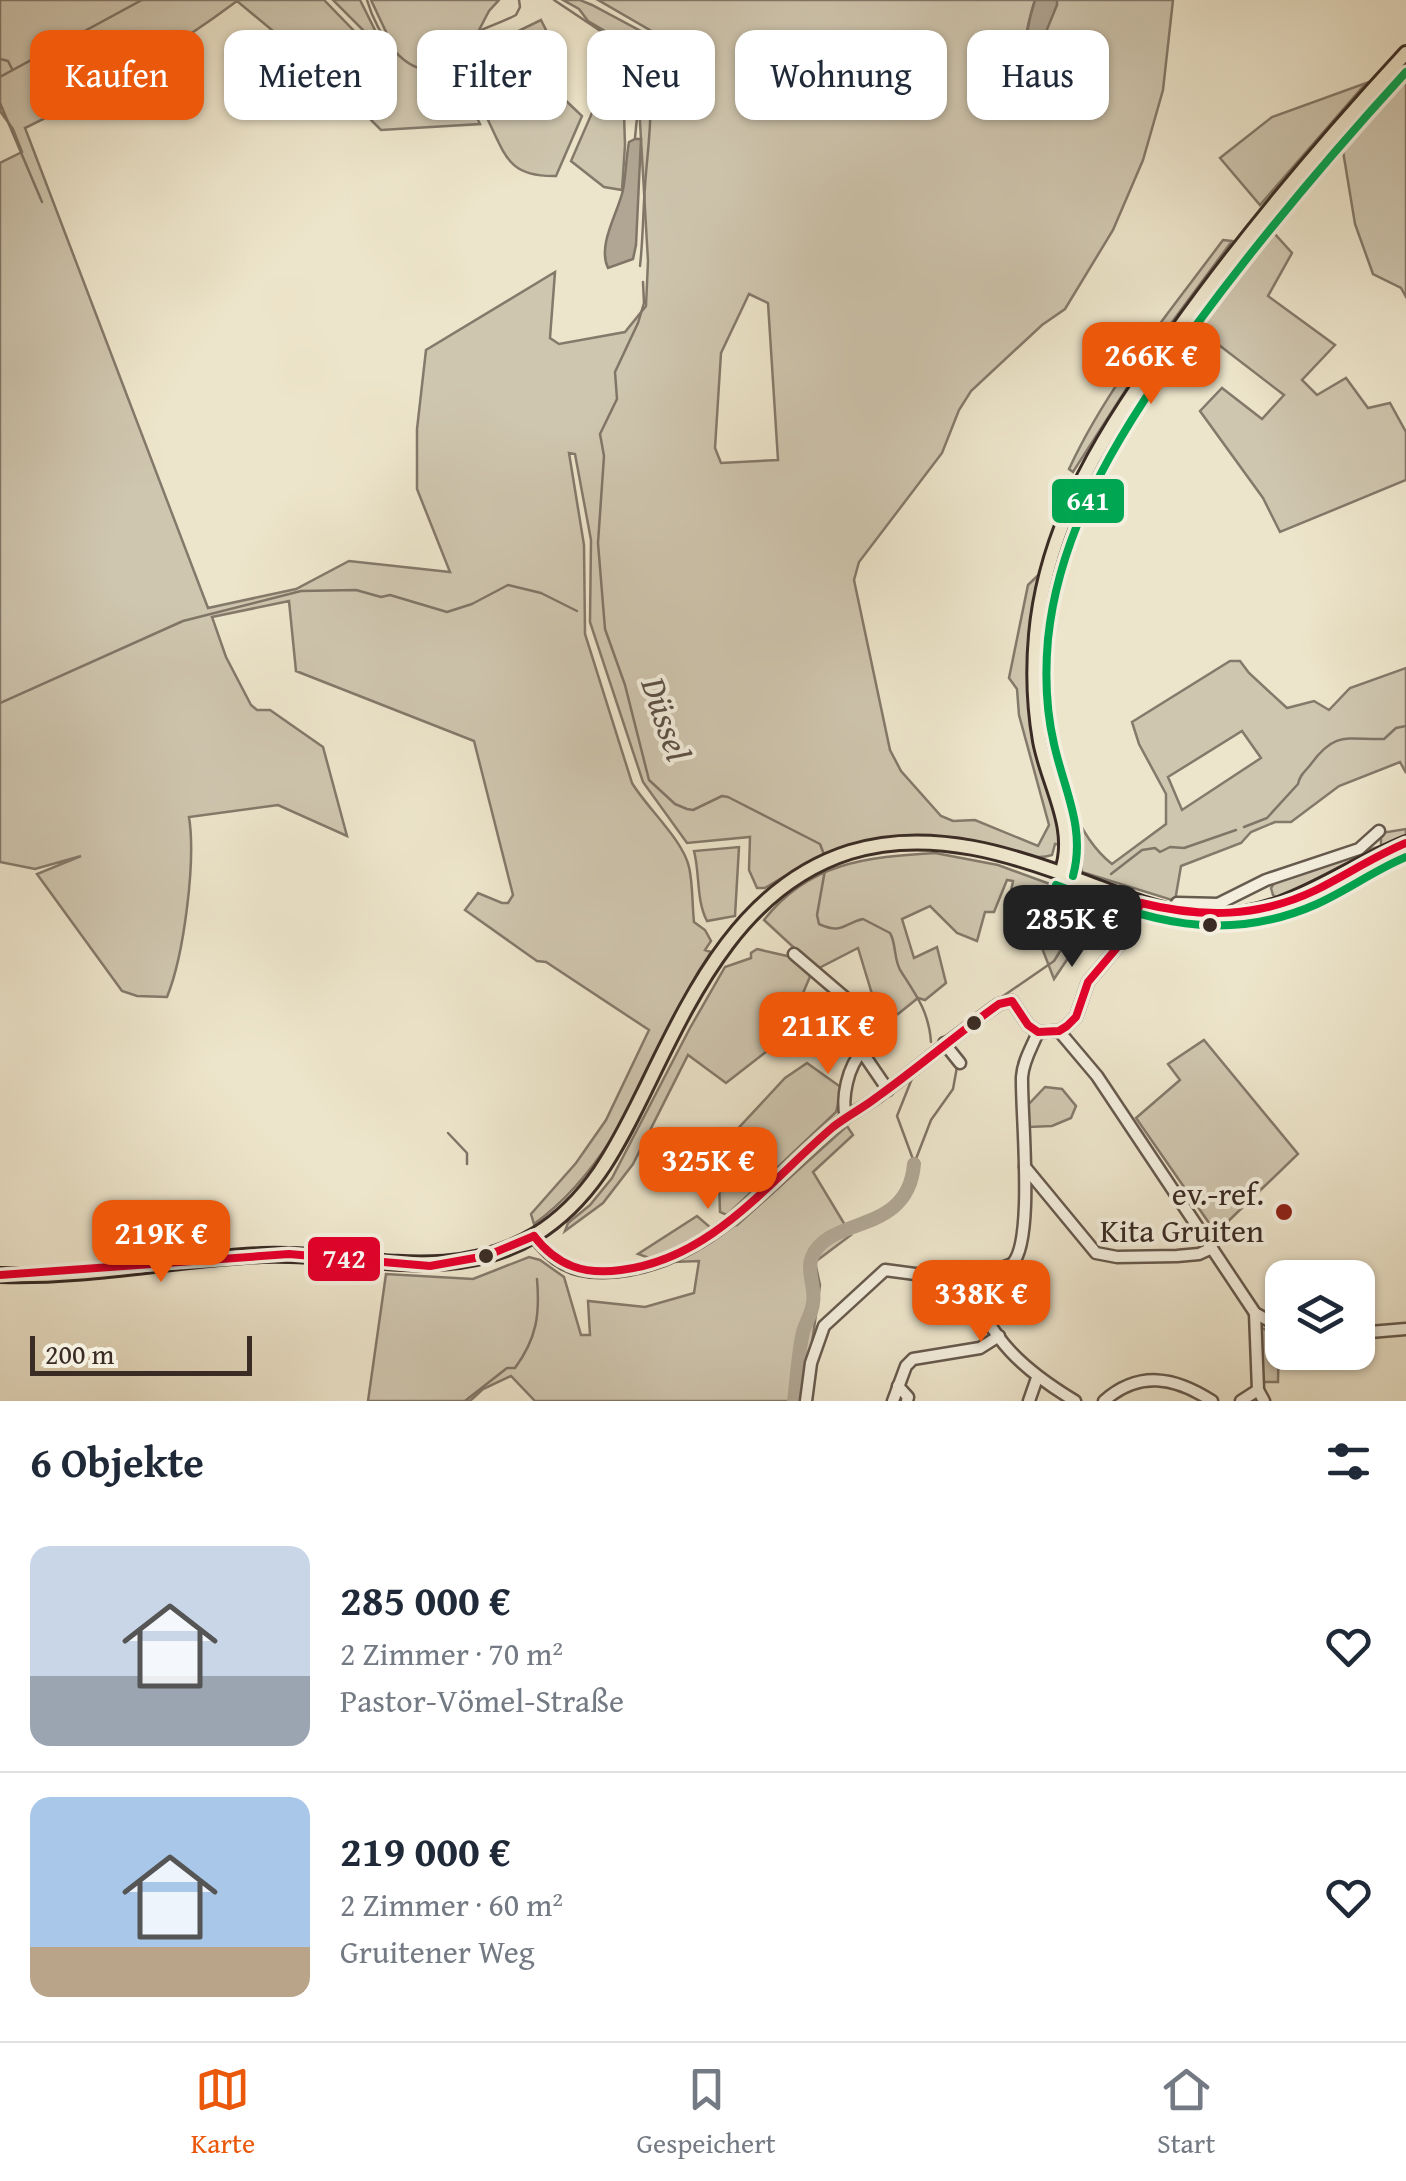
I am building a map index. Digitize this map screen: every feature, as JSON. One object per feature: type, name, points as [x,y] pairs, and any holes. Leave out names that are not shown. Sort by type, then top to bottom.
[{"type":"main road","points":[[1061,873],[1067,838],[1040,742],[1034,667],[1039,604],[1066,511],[1111,428],[1208,288],[1288,185],[1406,53]]},
{"type":"main road","points":[[0,1275],[297,1254],[430,1266],[486,1256],[534,1236],[566,1212],[601,1172],[694,994],[723,948],[762,904],[805,872],[872,846],[932,843],[984,850],[1141,903],[1208,916],[1273,907],[1312,892],[1406,843]]},
{"type":"street","points":[[1177,903],[1212,906],[1266,880],[1360,849],[1380,831]]},
{"type":"street","points":[[1266,880],[1273,907]]},
{"type":"street","points":[[534,1236],[550,1257],[590,1273],[634,1270],[674,1258],[729,1221],[846,1118],[1007,1000],[1038,1032],[1059,1031],[1076,1016],[1088,982],[1120,944],[1141,903]]},
{"type":"street","points":[[794,954],[856,1007],[862,1052],[888,1090]]},
{"type":"street","points":[[1059,1031],[1097,1076],[1255,1313],[1265,1319]]},
{"type":"street","points":[[806,1401],[811,1363],[824,1326],[886,1270],[968,1281],[1012,1264],[1020,1254],[1025,1167],[1022,1075],[1038,1032]]},
{"type":"street","points":[[944,1043],[960,1063]]},
{"type":"street","points":[[846,1118],[848,1080],[862,1052]]},
{"type":"street","points":[[1025,1167],[1096,1253],[1117,1257],[1177,1256],[1212,1248]]},
{"type":"street","points":[[968,1281],[976,1302],[1022,1366],[1076,1401]]},
{"type":"street","points":[[1241,1401],[1261,1395],[1255,1313]]},
{"type":"street","points":[[1375,1333],[1406,1330]]},
{"type":"street","points":[[893,1401],[906,1366],[913,1360],[980,1348],[999,1336]]},
{"type":"street","points":[[1028,1401],[1037,1378]]},
{"type":"street","points":[[1104,1401],[1129,1382],[1155,1380],[1177,1383],[1212,1401]]},
{"type":"street","points":[[898,1386],[907,1401]]},
{"type":"shaded area","points":[[0,0],[324,0],[353,30],[272,30],[237,1],[196,30],[30,30],[30,120],[41,120],[25,128],[208,608],[296,589],[349,561],[450,572],[417,489],[417,429],[426,350],[555,272],[550,338],[559,344],[625,332],[646,306],[648,261],[640,120],[715,120],[715,30],[650,30],[598,0],[1035,0],[1028,30],[967,30],[967,120],[1109,120],[1109,30],[1046,30],[1057,0],[1173,0],[1163,90],[1143,160],[1113,230],[1065,309],[1042,325],[971,391],[942,453],[859,562],[854,580],[890,750],[901,771],[941,816],[953,821],[975,820],[1038,846],[1049,825],[1019,715],[1017,689],[1009,678],[1028,585],[1055,559],[1088,475],[1097,474],[1077,515],[1063,559],[1051,633],[1049,676],[1059,764],[1071,804],[1088,838],[1112,864],[1166,824],[1166,794],[1139,744],[1132,722],[1230,661],[1240,661],[1287,708],[1314,701],[1329,710],[1350,688],[1406,668],[1406,773],[1400,762],[1339,786],[1291,822],[1275,822],[1251,832],[1241,843],[1181,866],[1175,901],[1082,872],[1077,847],[1055,844],[1052,855],[1035,857],[985,843],[926,837],[844,850],[765,888],[757,888],[749,870],[750,837],[687,843],[643,782],[590,622],[591,540],[575,454],[569,453],[584,545],[585,634],[632,783],[685,857],[694,922],[705,930],[711,941],[705,950],[711,952],[609,1142],[563,1200],[534,1224],[531,1214],[576,1163],[606,1120],[649,1030],[546,962],[537,961],[465,910],[478,893],[502,903],[508,903],[513,895],[474,741],[296,671],[289,601],[212,617],[226,657],[251,705],[257,710],[270,710],[323,747],[347,836],[278,805],[189,817],[187,908],[167,997],[122,991],[37,874],[81,856],[35,869],[0,862],[0,163],[22,152],[0,111]],"holes":[[[749,294],[768,303],[778,460],[721,463],[715,448],[721,353]],[[1242,731],[1261,758],[1182,810],[1168,777]]]},
{"type":"shaded area","points":[[333,0],[360,0],[375,30],[363,30]]},
{"type":"shaded area","points":[[371,0],[499,0],[479,30],[417,30],[417,120],[478,120],[480,124],[381,130],[371,120],[397,120],[397,30],[385,30]]},
{"type":"shaded area","points":[[563,0],[580,0],[639,30],[603,30],[588,21],[579,9]]},
{"type":"shaded area","points":[[1035,0],[1057,0],[1047,30],[1028,30]]},
{"type":"shaded area","points":[[541,20],[546,30],[520,30]]},
{"type":"shaded area","points":[[1406,68],[1406,297],[1401,288],[1373,274],[1355,224],[1340,133]]},
{"type":"shaded area","points":[[1366,83],[1260,205],[1220,158],[1272,117]]},
{"type":"shaded area","points":[[567,102],[582,116],[556,176],[528,173],[505,155],[488,120],[567,120]]},
{"type":"shaded area","points":[[589,120],[624,120],[622,190],[604,187],[571,161]]},
{"type":"shaded area","points":[[641,139],[636,245],[633,259],[608,268],[607,239],[623,190],[629,142]]},
{"type":"shaded area","points":[[1264,222],[1292,253],[1268,296],[1335,345],[1302,380],[1317,395],[1346,378],[1368,408],[1390,403],[1406,432],[1406,480],[1280,532],[1263,498],[1200,411],[1222,388],[1262,419],[1284,395],[1189,322]]},
{"type":"shaded area","points":[[1223,240],[1232,241],[1152,349],[1073,472],[1069,469],[1120,379]]},
{"type":"shaded area","points":[[1406,829],[1406,837],[1280,900],[1273,895],[1271,888],[1277,879],[1381,846],[1381,833]]},
{"type":"shaded area","points":[[739,847],[735,916],[707,921],[694,851]]},
{"type":"shaded area","points":[[935,853],[998,865],[1124,911],[1111,938],[1091,924],[1054,979],[1027,909],[1006,917],[1013,881],[1007,880],[994,912],[985,912],[977,941],[957,933],[930,906],[902,919],[914,958],[937,947],[946,983],[898,1014],[876,1007],[858,948],[817,969],[764,920],[781,901],[820,874],[863,861]]},
{"type":"shaded area","points":[[757,949],[787,956],[812,972],[797,1007],[807,1020],[726,1083],[688,1055],[633,1164],[603,1203],[565,1231],[568,1223],[590,1205],[612,1178],[725,967],[751,958]]},
{"type":"shaded area","points":[[1204,1040],[1298,1154],[1216,1233],[1136,1118],[1180,1080],[1168,1064]]},
{"type":"shaded area","points":[[807,1063],[842,1088],[836,1112],[727,1215],[720,1212],[718,1150],[785,1078]]},
{"type":"shaded area","points":[[1045,1087],[1062,1089],[1076,1106],[1071,1118],[1052,1126],[1029,1127],[1028,1105]]},
{"type":"shaded area","points":[[847,1126],[853,1135],[813,1172],[851,1235],[815,1262],[820,1285],[804,1401],[535,1401],[511,1376],[483,1389],[470,1401],[368,1401],[386,1274],[473,1279],[529,1257],[540,1260],[564,1277],[581,1335],[590,1335],[588,1301],[645,1307],[694,1293],[699,1261],[673,1262],[667,1253],[652,1259],[638,1254],[697,1216],[712,1229],[737,1225]]},
{"type":"shaded area","points":[[1258,1327],[1265,1329],[1265,1370],[1278,1370],[1278,1382],[1262,1382]]},
{"type":"waterway","points":[[0,77],[142,0]]},
{"type":"waterway","name":"Düssel","points":[[367,0],[378,27],[396,52],[407,62],[433,70],[448,65],[460,44],[476,32],[516,15],[519,0]]},
{"type":"waterway","name":"Düssel","points":[[554,0],[644,60],[650,122],[640,266]]},
{"type":"waterway","points":[[0,59],[8,61],[12,69]]},
{"type":"waterway","points":[[0,103],[42,202]]},
{"type":"waterway","points":[[635,138],[637,120]]},
{"type":"waterway","name":"Düssel","points":[[643,282],[644,303],[638,323],[615,372],[617,399],[600,434],[604,456],[598,543],[605,629],[625,685],[649,780],[675,804],[687,809],[728,797],[820,844],[825,857]]},
{"type":"waterway","points":[[0,703],[183,621],[301,591],[356,590],[381,597],[390,595],[447,612],[508,585],[541,593],[577,611]]},
{"type":"waterway","points":[[1244,827],[1267,818],[1320,753],[1336,741],[1384,739],[1396,728],[1406,726]]},
{"type":"waterway","points":[[1111,874],[1142,850],[1184,848],[1236,830]]},
{"type":"waterway","name":"Düssel","points":[[825,870],[819,924],[838,928],[863,919],[890,933],[899,968],[925,1013],[931,1042]]},
{"type":"waterway","points":[[941,1039],[1054,961],[1072,932],[1073,911]]},
{"type":"waterway","points":[[914,1164],[931,1120],[953,1089],[957,1067]]},
{"type":"waterway","name":"Düssel","points":[[913,1076],[897,1116],[914,1162]]},
{"type":"waterway","points":[[448,1133],[467,1153],[467,1164]]},
{"type":"waterway","name":"Düssel","points":[[794,1401],[801,1340],[813,1303],[812,1257],[834,1235],[884,1214],[898,1203],[909,1187],[914,1164]]},
{"type":"waterway","points":[[465,1401],[507,1368],[515,1368],[522,1357],[535,1325],[537,1279]]},
{"type":"transit line","name":"641","points":[[1073,876],[1075,825],[1051,731],[1047,665],[1055,596],[1082,514],[1122,437],[1194,328],[1297,197],[1406,72]]},
{"type":"transit line","name":"742","points":[[1141,903],[1208,913],[1273,906],[1316,890],[1406,843]]},
{"type":"transit line","name":"641","points":[[1056,885],[1154,917],[1217,926],[1249,924],[1317,904],[1406,857]]},
{"type":"transit line","name":"742","points":[[534,1236],[562,1261],[595,1271],[654,1263],[683,1251],[737,1215],[833,1127],[999,1004],[1012,1001],[1028,1025],[1038,1032],[1059,1031],[1067,1026],[1076,1017],[1088,982],[1120,944],[1141,903]]},
{"type":"transit line","name":"742","points":[[0,1275],[289,1254],[430,1266],[486,1256],[534,1236]]},
{"type":"place","name":"ev.-ref. Kita Gruiten","points":[[1284,1212]]}]
